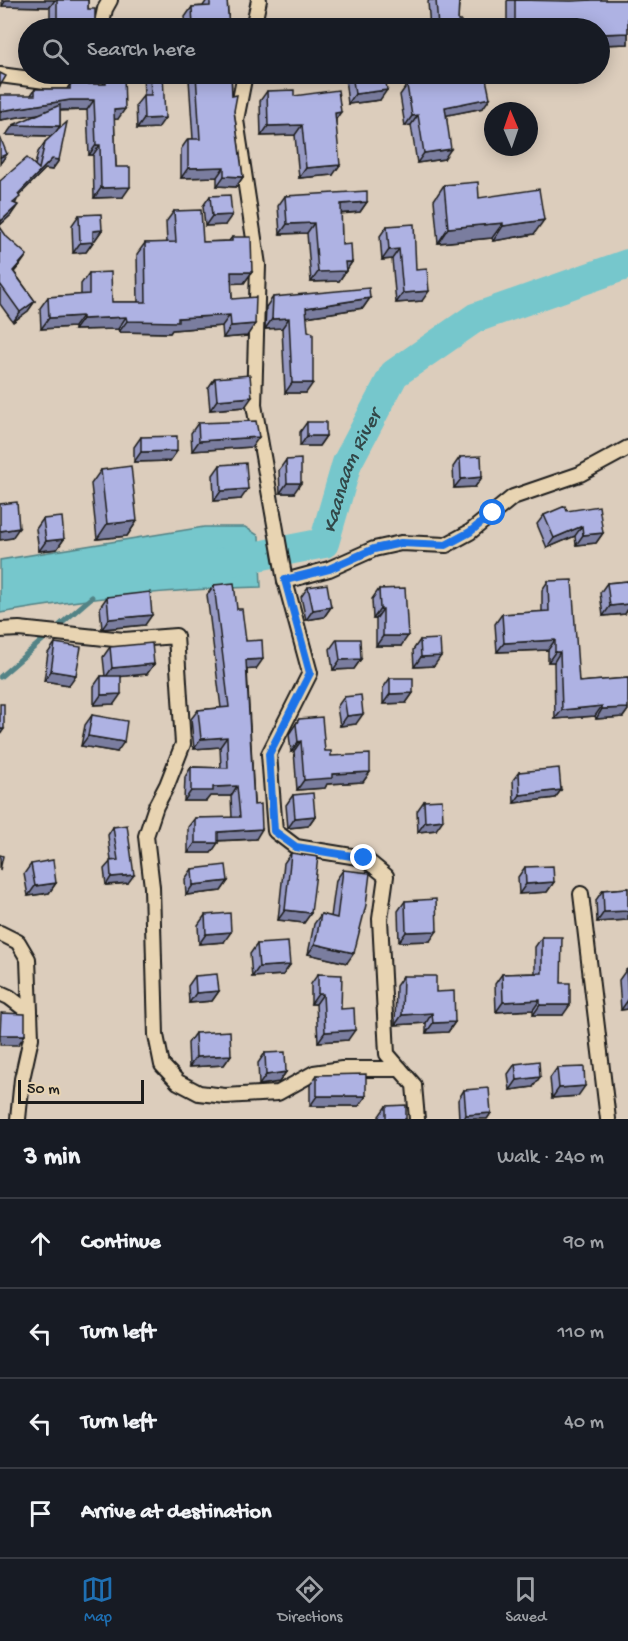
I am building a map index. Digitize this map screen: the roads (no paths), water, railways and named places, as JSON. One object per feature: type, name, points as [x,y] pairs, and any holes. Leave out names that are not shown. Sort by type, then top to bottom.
[{"type":"street","points":[[103,18],[110,0]]},
{"type":"street","points":[[255,18],[259,0]]},
{"type":"street","points":[[0,75],[18,77]]},
{"type":"street","points":[[67,84],[82,86],[87,84]]},
{"type":"street","points":[[243,84],[236,120],[258,265],[254,405],[285,580],[310,673],[269,754],[274,831],[296,847],[364,858],[386,876],[380,919],[387,1054],[414,1085],[417,1119]]},
{"type":"street","points":[[285,580],[329,569],[374,549],[401,543],[446,545],[470,532],[513,497],[580,474],[628,448]]},
{"type":"street","points":[[0,630],[37,631],[123,640],[176,636],[183,744],[156,806],[146,836],[152,887],[156,1035],[162,1065],[178,1082],[199,1093],[225,1096],[278,1094],[314,1073],[342,1069],[400,1069]]},
{"type":"street","points":[[582,894],[609,1119]]},
{"type":"street","points":[[0,933],[18,942],[28,959],[31,1038],[22,1079],[18,1119]]},
{"type":"street","points":[[0,993],[30,1013]]},
{"type":"water","points":[[204,527],[245,527],[259,536],[261,587],[130,595],[0,613],[0,560]]},
{"type":"waterway","name":"Kaanaam River","points":[[221,563],[324,543],[347,463],[394,374],[475,318],[628,264]]},
{"type":"waterway","points":[[0,677],[92,597]]}]
